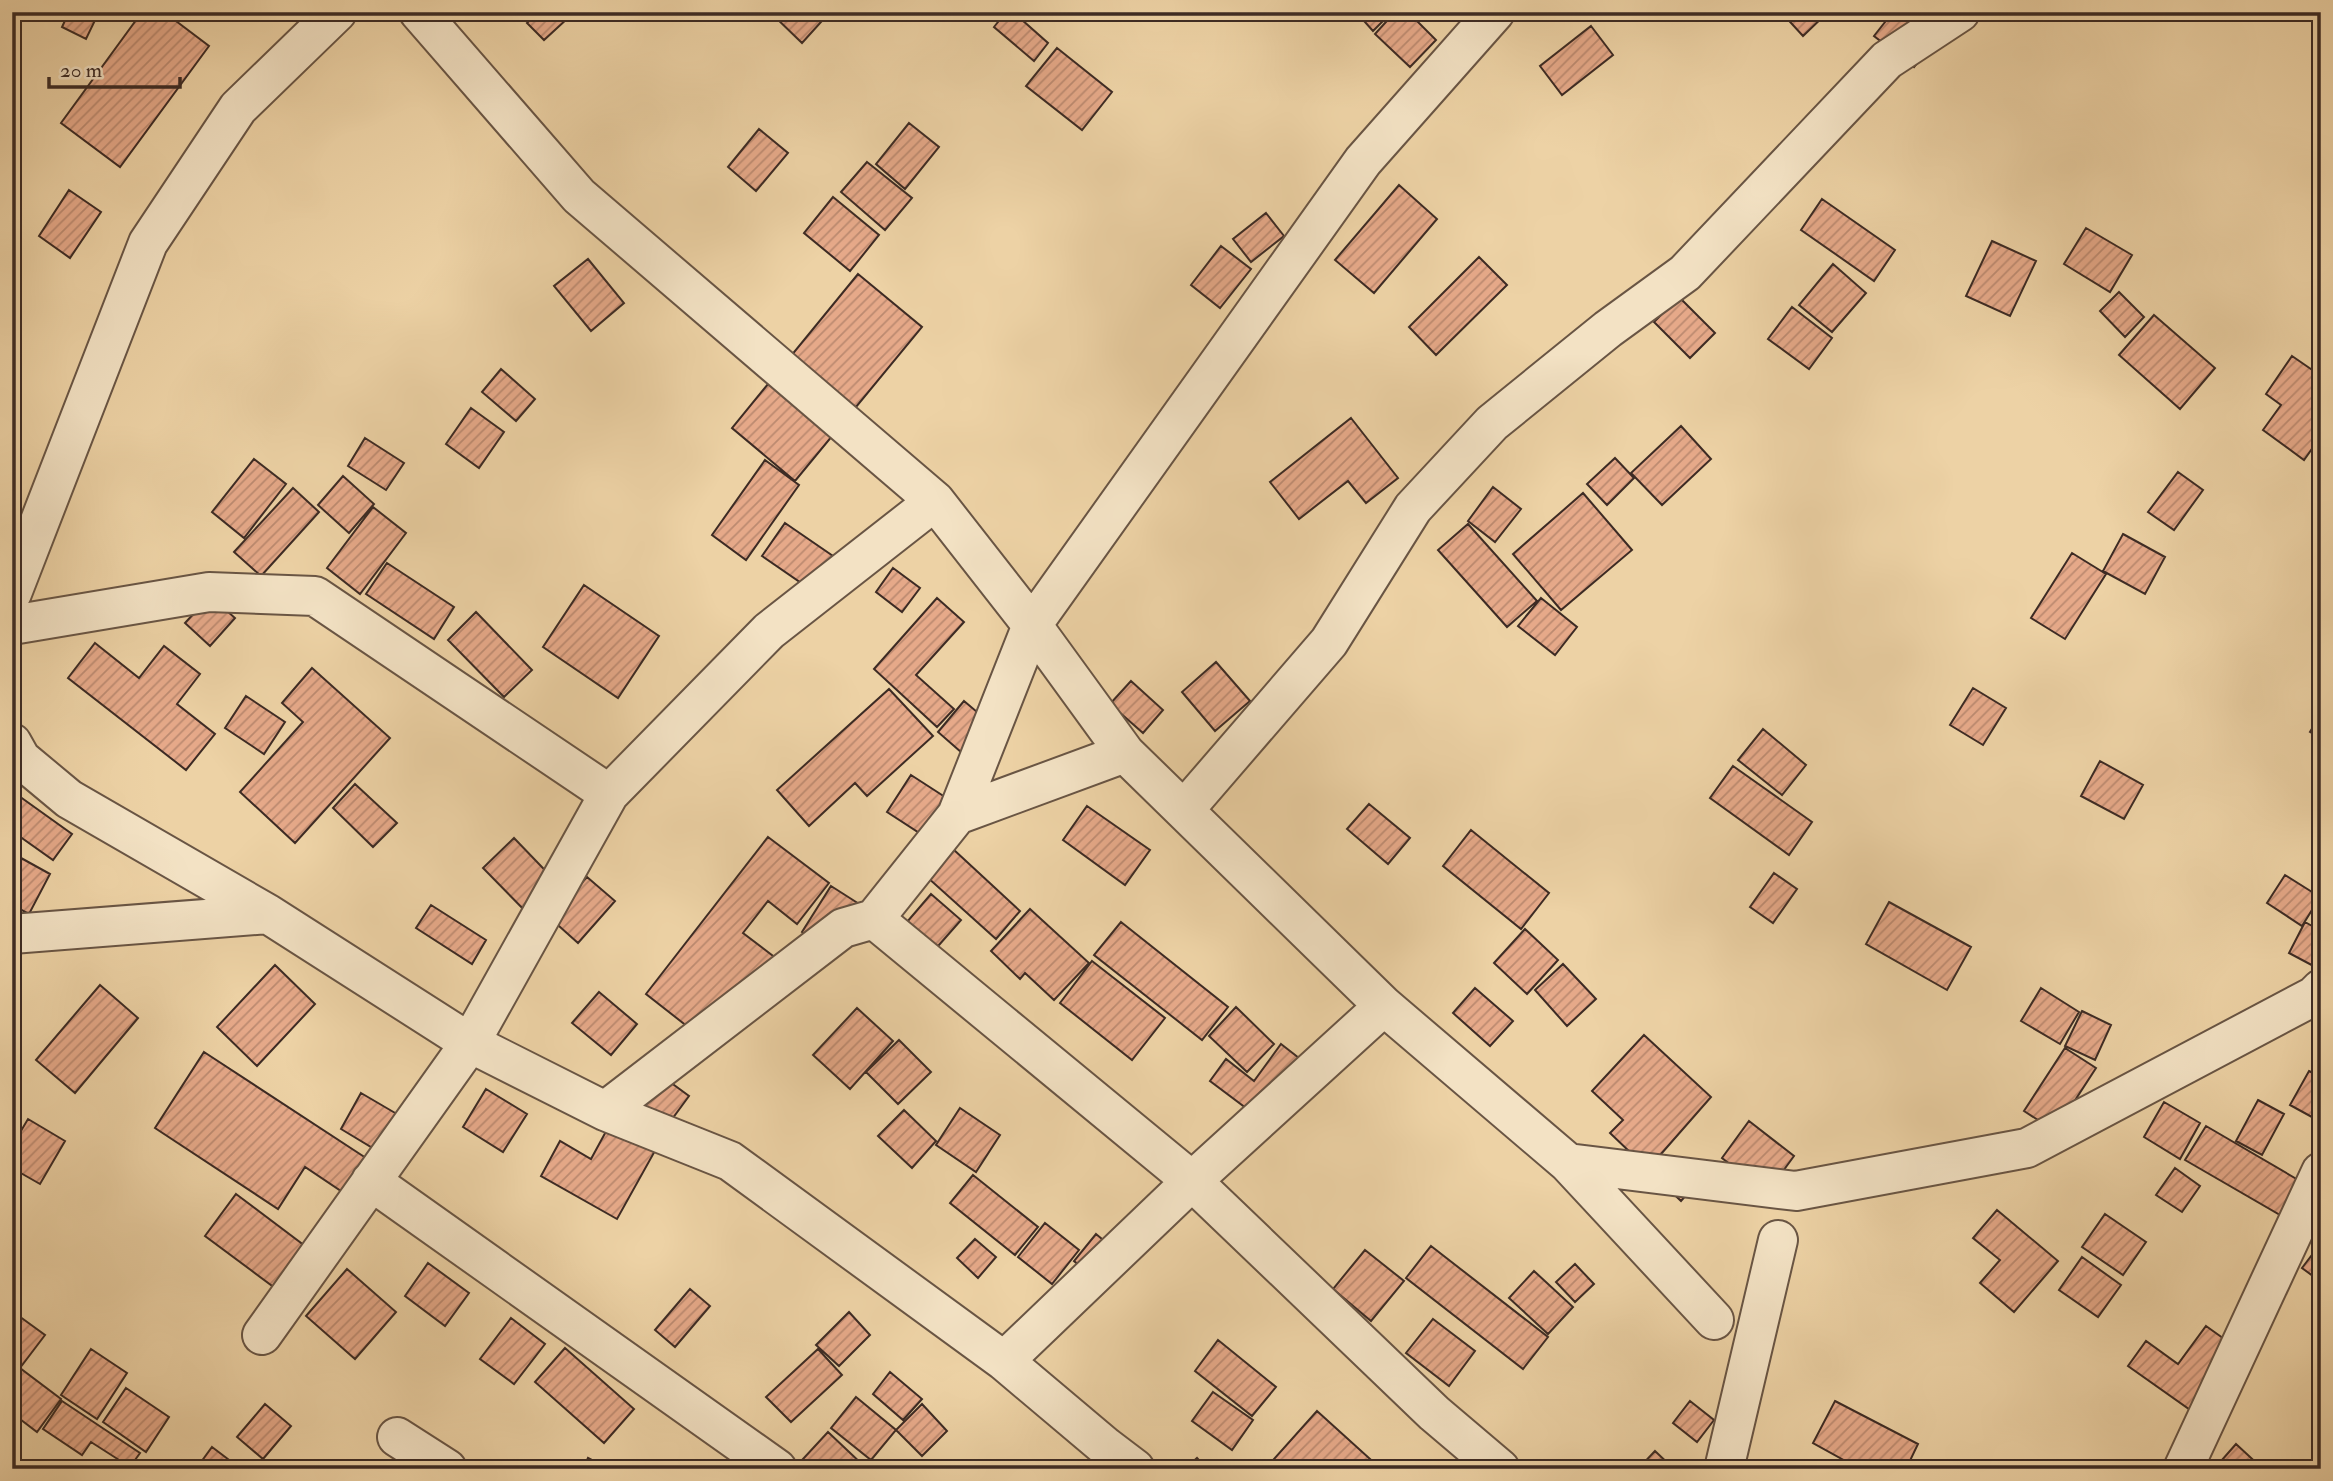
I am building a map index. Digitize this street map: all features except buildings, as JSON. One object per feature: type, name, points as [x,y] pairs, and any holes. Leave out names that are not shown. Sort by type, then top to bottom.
[{"type":"street","points":[[12,593],[148,243],[238,108],[337,12]]},
{"type":"street","points":[[419,12],[579,196],[935,501],[1032,625],[1125,753],[1384,1006],[1568,1163],[1714,1320]]},
{"type":"street","points":[[605,1111],[843,928],[874,919],[957,815],[1032,625],[1363,161],[1495,12]]},
{"type":"street","points":[[1184,810],[1329,642],[1413,508],[1492,423],[1608,329],[1685,273],[1887,60],[1960,12]]},
{"type":"street","points":[[262,1335],[470,1043],[609,793],[769,631],[935,501]]},
{"type":"street","points":[[12,625],[209,592],[315,596],[609,793]]},
{"type":"street","points":[[12,743],[21,759],[69,799],[268,914],[470,1043],[605,1111],[730,1161],[1004,1361],[1110,1461]]},
{"type":"street","points":[[957,815],[1125,753]]},
{"type":"street","points":[[12,934],[268,914]]},
{"type":"street","points":[[874,919],[1192,1181],[1434,1413],[1500,1469]]},
{"type":"street","points":[[1568,1163],[1796,1191],[2027,1148],[2314,996],[2321,989]]},
{"type":"street","points":[[1004,1361],[1192,1181],[1384,1006]]},
{"type":"street","points":[[2183,1469],[2321,1172]]},
{"type":"street","points":[[371,1181],[777,1469]]},
{"type":"street","points":[[1724,1469],[1778,1240]]},
{"type":"street","points":[[397,1437],[447,1469]]}]
